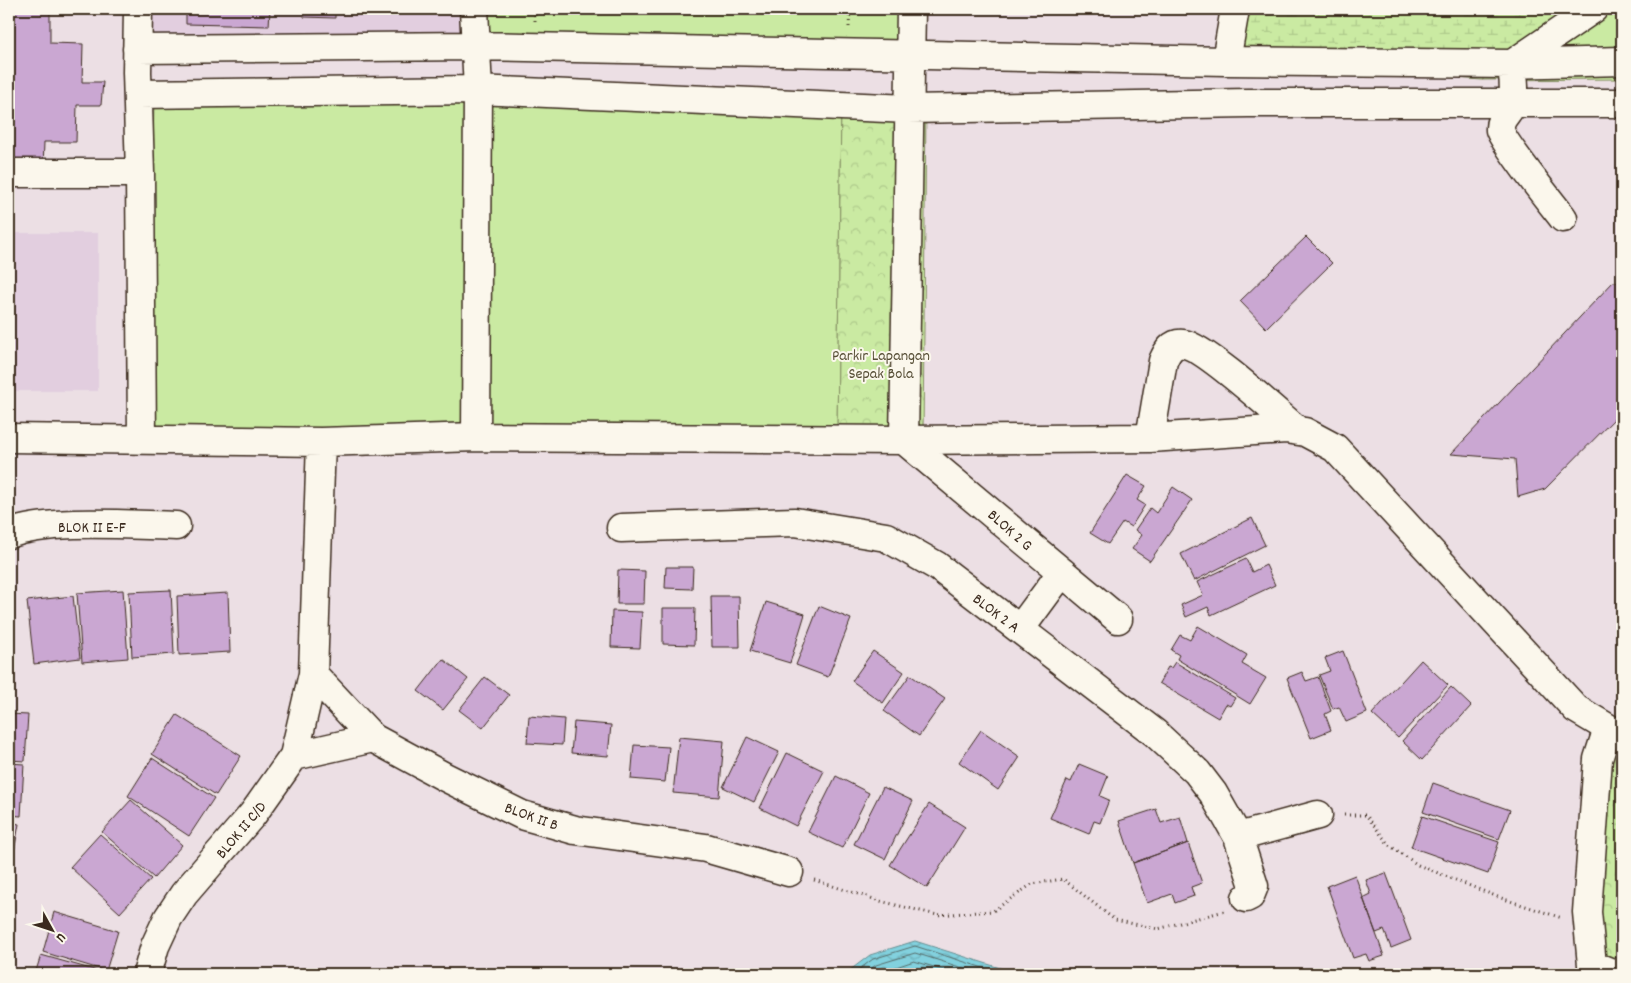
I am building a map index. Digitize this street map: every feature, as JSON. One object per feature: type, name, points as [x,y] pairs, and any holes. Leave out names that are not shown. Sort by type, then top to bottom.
[{"type":"street","points":[[138,9],[142,439]]},
{"type":"street","points":[[474,9],[478,90],[476,437]]},
{"type":"street","points":[[904,440],[911,9]]},
{"type":"street","points":[[1226,61],[1236,9]]},
{"type":"street","points":[[1512,64],[1593,9]]},
{"type":"street","points":[[137,49],[475,46],[1226,61],[1512,64],[1622,62]]},
{"type":"street","points":[[1512,64],[1514,88],[1512,104],[1501,118],[1500,131],[1507,145],[1563,218]]},
{"type":"street","points":[[138,94],[478,90],[909,109],[1248,103],[1622,104]]},
{"type":"street","points":[[9,173],[140,173]]},
{"type":"street","points":[[1150,438],[1163,361],[1172,346],[1177,344],[1185,344],[1204,353],[1297,430]]},
{"type":"street","points":[[9,438],[322,442],[476,437],[904,440],[1150,438],[1297,430],[1316,436],[1335,448],[1576,709],[1615,726],[1598,759],[1587,912],[1588,970],[1612,973],[1622,972]]},
{"type":"street","name":"BLOK 2 G","points":[[904,440],[1118,618]]},
{"type":"street","name":"BLOK II C/D","points":[[146,974],[155,946],[168,918],[184,894],[253,814],[294,756],[313,674],[322,442]]},
{"type":"street","name":"BLOK 2 A","points":[[621,528],[795,522],[886,537],[937,566],[1155,733],[1197,772],[1214,793],[1238,838],[1254,886],[1250,896],[1246,898]]},
{"type":"street","name":"BLOK II E-F","points":[[9,534],[22,528],[64,525],[176,526]]},
{"type":"street","points":[[1020,629],[1062,572]]},
{"type":"street","name":"BLOK II B","points":[[313,674],[373,738],[522,815],[575,830],[706,848],[789,872]]},
{"type":"street","points":[[294,756],[373,738]]},
{"type":"street","points":[[1238,838],[1318,815]]},
{"type":"path","points":[[1318,815],[1366,815],[1389,845],[1418,865],[1498,897],[1564,919],[1587,912]]},
{"type":"path","points":[[789,872],[880,901],[937,914],[993,911],[1032,884],[1063,879],[1115,920],[1158,929],[1234,908],[1246,898]]},
{"type":"shaded area","points":[[139,9],[472,9],[472,41],[141,50]]},
{"type":"shaded area","points":[[9,233],[98,233],[98,391],[9,391]]},
{"type":"green space","points":[[472,9],[899,9],[898,45],[472,41]]},
{"type":"green space","points":[[1244,9],[1594,9],[1482,80],[1231,62]]},
{"type":"green space","points":[[1594,9],[1622,9],[1622,79],[1482,80]]},
{"type":"green space","points":[[154,101],[841,105],[837,436],[148,429]]},
{"type":"green space","name":"Parkir Lapangan Sepak Bola","points":[[841,105],[926,105],[923,439],[837,436]]},
{"type":"green space","points":[[1622,723],[1622,972],[1612,973],[1587,912],[1608,728]]},
{"type":"water","points":[[915,941],[1019,974],[845,974],[870,955]]},
{"type":"building","points":[[9,9],[50,9],[50,43],[83,44],[82,82],[103,82],[101,105],[77,105],[76,142],[44,142],[43,168],[9,168]]},
{"type":"building","points":[[186,9],[270,9],[269,26],[186,24]]},
{"type":"building","points":[[305,9],[377,9],[377,12],[335,11],[335,18],[304,17]]},
{"type":"building","points":[[1306,237],[1332,263],[1266,328],[1240,301]]},
{"type":"building","points":[[1613,282],[1622,282],[1622,411],[1545,489],[1518,497],[1515,459],[1451,454]]},
{"type":"building","points":[[1127,475],[1146,486],[1137,500],[1145,505],[1131,527],[1123,522],[1108,544],[1090,533]]},
{"type":"building","points":[[1173,487],[1192,500],[1150,561],[1132,549],[1142,535],[1135,530],[1150,508],[1156,513]]},
{"type":"building","points":[[1252,518],[1265,545],[1194,581],[1181,554]]},
{"type":"building","points":[[1246,559],[1252,572],[1266,565],[1275,585],[1211,615],[1208,607],[1186,617],[1181,605],[1203,595],[1197,582]]},
{"type":"building","points":[[666,567],[693,567],[692,589],[665,588]]},
{"type":"building","points":[[618,570],[645,571],[644,604],[617,604]]},
{"type":"building","points":[[123,590],[128,658],[82,662],[77,593]]},
{"type":"building","points":[[171,590],[174,654],[132,657],[129,592]]},
{"type":"building","points":[[228,593],[230,652],[179,655],[177,596]]},
{"type":"building","points":[[73,596],[80,658],[34,664],[27,601]]},
{"type":"building","points":[[711,596],[739,596],[740,647],[712,647]]},
{"type":"building","points":[[766,602],[805,614],[790,663],[750,651]]},
{"type":"building","points":[[819,606],[851,619],[828,677],[796,665]]},
{"type":"building","points":[[663,608],[695,608],[694,645],[663,644]]},
{"type":"building","points":[[612,611],[642,612],[640,648],[611,647]]},
{"type":"building","points":[[1198,626],[1247,655],[1242,664],[1266,678],[1250,704],[1177,659],[1179,655],[1171,650],[1180,635],[1190,640]]},
{"type":"building","points":[[873,651],[904,672],[883,703],[852,681]]},
{"type":"building","points":[[1343,651],[1367,713],[1346,722],[1339,707],[1333,709],[1319,675],[1330,671],[1325,658]]},
{"type":"building","points":[[443,659],[468,679],[443,710],[418,691]]},
{"type":"building","points":[[1421,660],[1448,685],[1398,738],[1372,714]]},
{"type":"building","points":[[1175,662],[1235,698],[1230,706],[1226,704],[1218,718],[1159,683],[1168,667],[1171,668]]},
{"type":"building","points":[[1302,672],[1306,681],[1318,677],[1331,711],[1325,714],[1331,730],[1311,738],[1287,678]]},
{"type":"building","points":[[910,675],[945,699],[919,736],[884,711]]},
{"type":"building","points":[[485,677],[509,695],[483,728],[459,710]]},
{"type":"building","points":[[1451,687],[1471,706],[1422,760],[1402,741]]},
{"type":"building","points":[[9,714],[28,715],[25,761],[9,760]]},
{"type":"building","points":[[177,715],[241,756],[216,795],[152,754]]},
{"type":"building","points":[[529,716],[564,719],[562,745],[527,743]]},
{"type":"building","points":[[574,722],[611,725],[608,756],[571,753]]},
{"type":"building","points":[[981,730],[1020,757],[998,790],[959,762]]},
{"type":"building","points":[[679,737],[724,741],[719,797],[673,793]]},
{"type":"building","points":[[747,737],[779,752],[754,802],[723,787]]},
{"type":"building","points":[[634,745],[669,747],[665,782],[631,779]]},
{"type":"building","points":[[787,753],[824,771],[796,826],[760,808]]},
{"type":"building","points":[[152,758],[214,798],[189,836],[128,796]]},
{"type":"building","points":[[9,763],[24,764],[21,816],[9,815]]},
{"type":"building","points":[[1079,764],[1108,776],[1100,796],[1109,800],[1100,823],[1094,821],[1089,834],[1050,818],[1067,780],[1071,782]]},
{"type":"building","points":[[836,776],[869,793],[842,848],[808,832]]},
{"type":"building","points":[[1433,783],[1510,810],[1499,839],[1423,812]]},
{"type":"building","points":[[883,787],[913,801],[885,859],[854,844]]},
{"type":"building","points":[[131,800],[182,845],[154,878],[102,832]]},
{"type":"building","points":[[929,804],[965,827],[927,888],[890,865]]},
{"type":"building","points":[[1156,809],[1161,823],[1180,817],[1188,843],[1133,863],[1119,821]]},
{"type":"building","points":[[1422,816],[1499,842],[1488,874],[1411,847]]},
{"type":"building","points":[[9,822],[19,824],[12,863],[9,862]]},
{"type":"building","points":[[100,834],[151,879],[120,913],[70,867]]},
{"type":"building","points":[[1188,843],[1202,883],[1191,887],[1194,896],[1175,903],[1172,894],[1147,903],[1133,863]]},
{"type":"building","points":[[1386,873],[1411,940],[1391,948],[1384,930],[1376,933],[1363,898],[1371,894],[1366,880]]},
{"type":"building","points":[[1355,875],[1384,956],[1369,961],[1366,954],[1353,958],[1327,886]]},
{"type":"building","points":[[54,912],[118,931],[106,971],[43,952]]},
{"type":"building","points":[[41,955],[105,973],[105,974],[35,974]]}]
